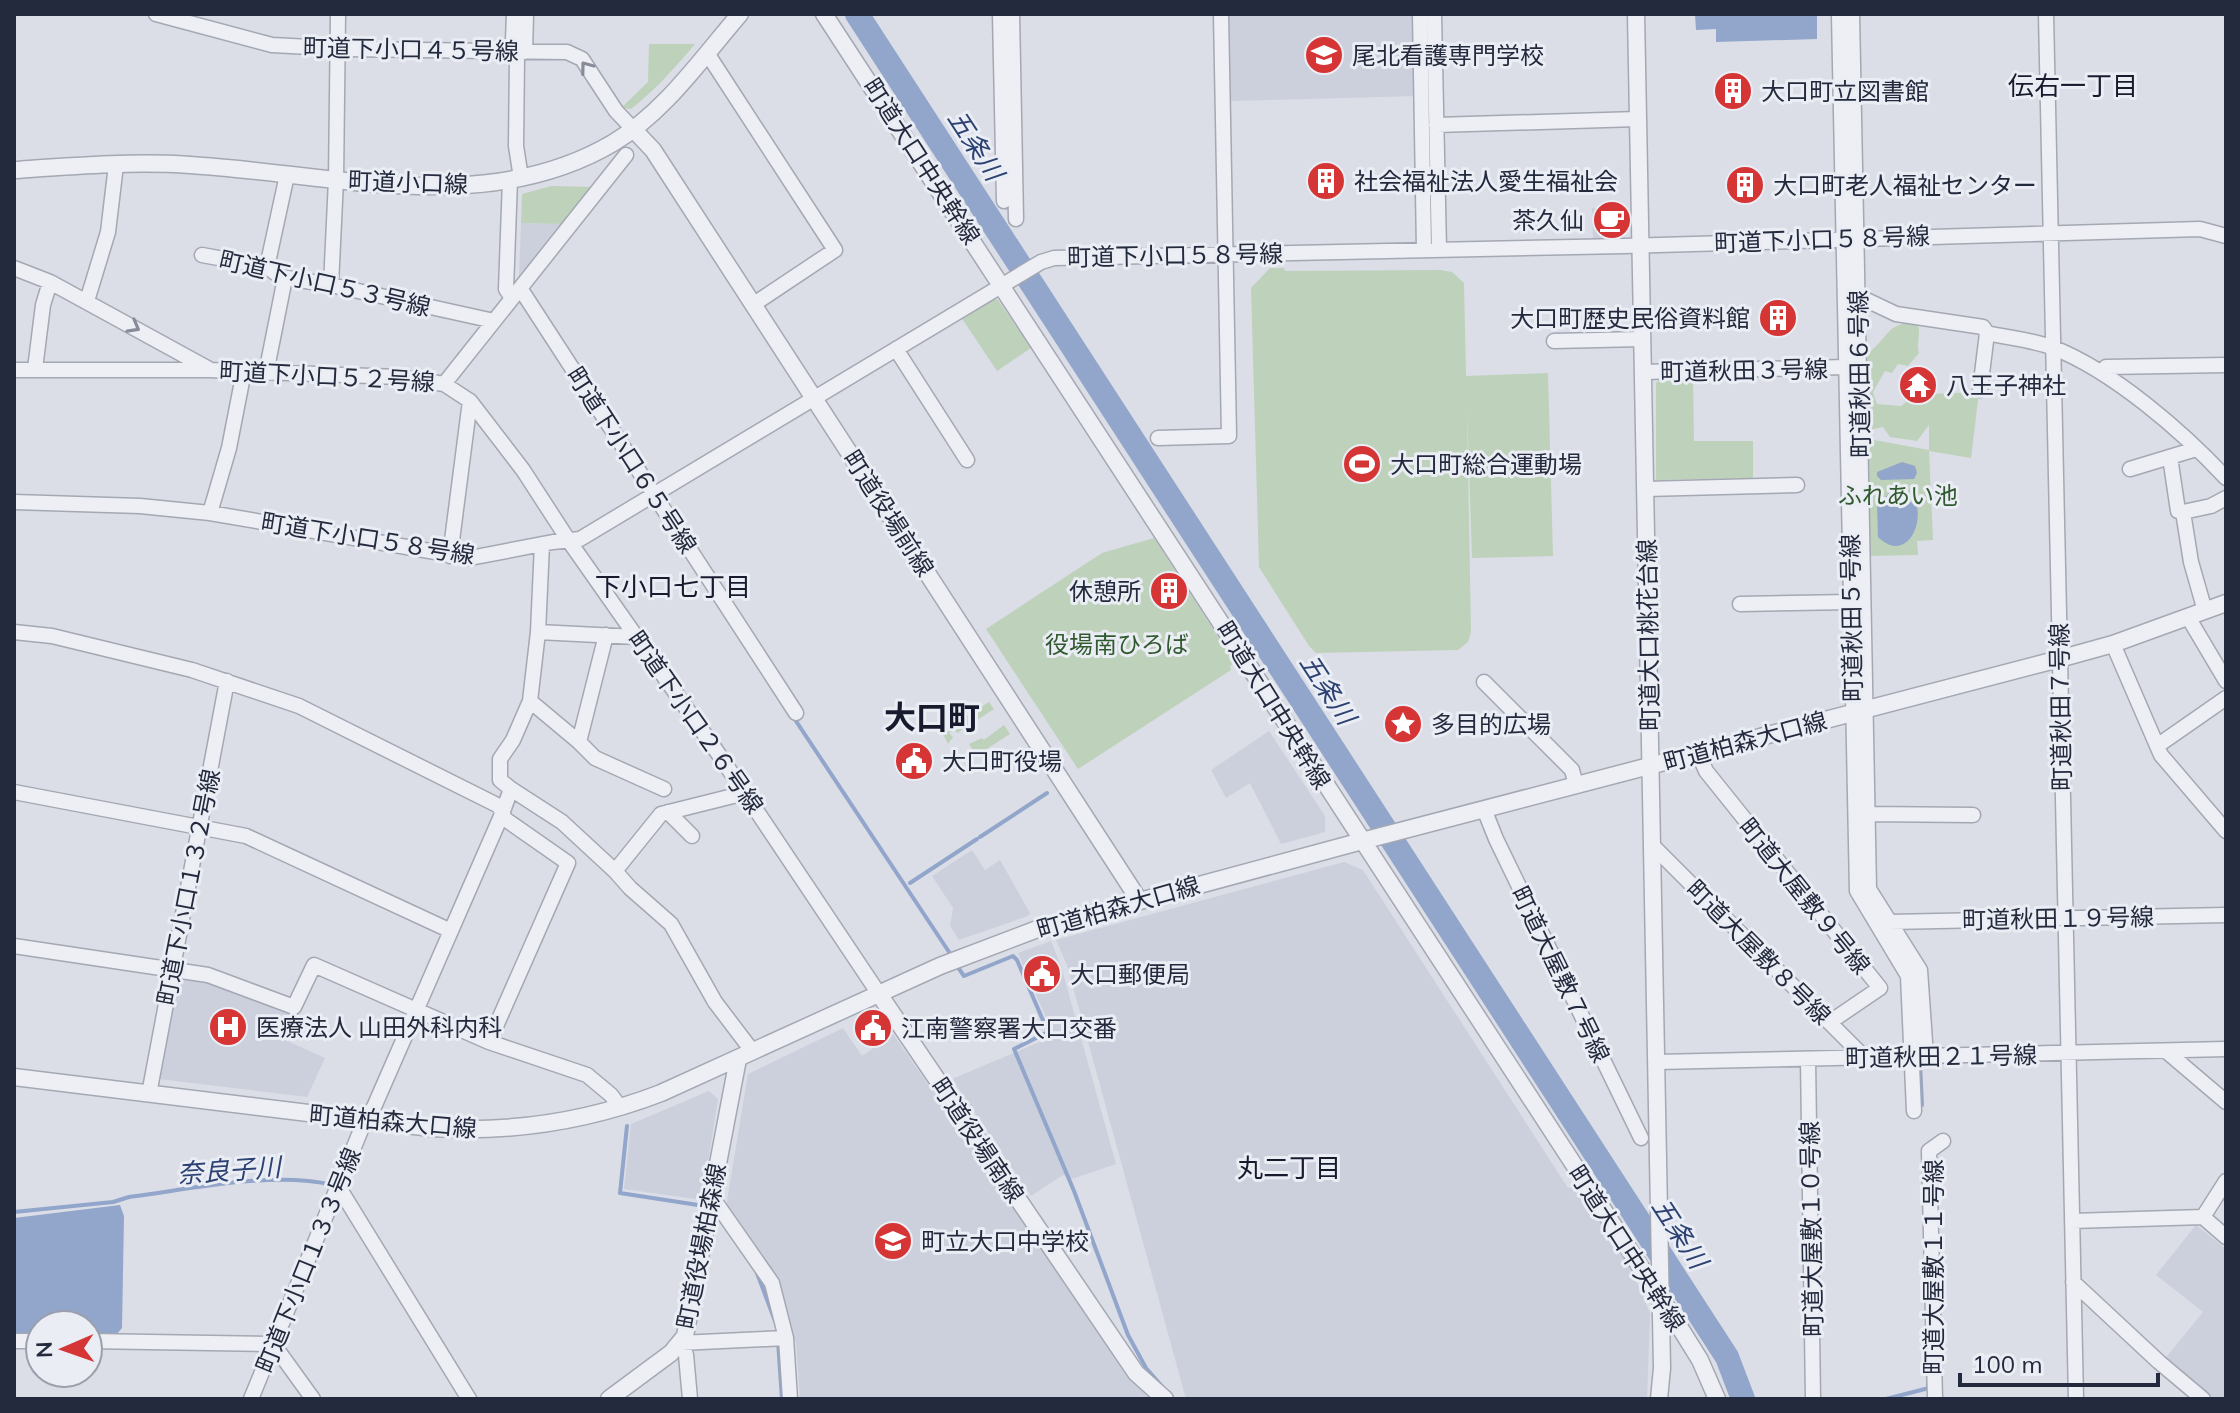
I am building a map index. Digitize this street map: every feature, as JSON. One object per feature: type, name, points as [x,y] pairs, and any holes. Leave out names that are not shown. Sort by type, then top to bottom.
[{"type":"street","name":"町道下小口４５号線","points":[[156,14],[272,45],[567,52],[582,59],[616,111],[633,129]]},
{"type":"street","points":[[331,285],[338,14]]},
{"type":"street","points":[[514,14],[520,52]]},
{"type":"street","points":[[516,293],[506,289],[516,179],[517,56],[526,14]]},
{"type":"street","name":"町道小口線","points":[[14,170],[190,165],[336,180],[455,186],[516,179],[577,160],[633,129],[674,92],[740,14]]},
{"type":"street","name":"町道大口中央幹線","points":[[824,14],[1006,283],[1370,839],[1660,1289],[1700,1360],[1717,1399]]},
{"type":"street","points":[[1000,14],[1004,201]]},
{"type":"street","points":[[1012,14],[1016,219]]},
{"type":"street","points":[[1158,438],[1229,436],[1221,14]]},
{"type":"street","points":[[1420,14],[1432,250]]},
{"type":"street","points":[[1432,250],[1436,125],[1434,14]]},
{"type":"street","name":"町道大口桃花台線","points":[[1636,14],[1657,1062],[1662,1368],[1659,1399]]},
{"type":"street","name":"町道秋田５号線","points":[[1839,14],[1850,238],[1845,367],[1850,602],[1859,711],[1857,891],[1908,976],[1920,1056],[1914,1111]]},
{"type":"street","name":"町道秋田６号線","points":[[1852,14],[1850,238],[1858,296],[1859,711],[1868,814],[1869,889],[1920,970],[1920,1056]]},
{"type":"street","name":"町道秋田７号線","points":[[2046,14],[2076,1399]]},
{"type":"street","points":[[707,53],[835,250],[754,304]]},
{"type":"street","points":[[1436,125],[1638,119]]},
{"type":"street","name":"町道役場前線","points":[[633,129],[653,150],[1139,900]]},
{"type":"street","name":"町道下小口５２号線","points":[[14,370],[244,371],[399,377],[444,384],[626,155]]},
{"type":"street","points":[[87,301],[108,232],[116,165]]},
{"type":"street","points":[[267,267],[287,175]]},
{"type":"street","name":"町道下小口５８号線","points":[[14,502],[140,506],[210,513],[450,556],[484,557],[580,539],[1041,262],[1077,256],[1640,245],[2200,229],[2226,236]]},
{"type":"street","name":"町道下小口５３号線","points":[[202,255],[267,267],[285,278],[331,285],[494,321]]},
{"type":"street","points":[[14,268],[87,301],[209,370]]},
{"type":"street","points":[[266,373],[285,278]]},
{"type":"street","points":[[35,369],[43,305],[50,282]]},
{"type":"street","name":"町道下小口６５号線","points":[[516,293],[654,495],[796,713]]},
{"type":"street","points":[[1858,296],[1896,314],[1983,327],[1987,333],[1980,390]]},
{"type":"street","points":[[1987,333],[2053,347],[2102,373],[2137,398],[2196,449],[2219,460],[2226,478]]},
{"type":"street","points":[[1554,341],[1642,339]]},
{"type":"street","points":[[896,349],[967,460]]},
{"type":"street","points":[[2102,373],[2106,367],[2226,365]]},
{"type":"street","name":"町道秋田３号線","points":[[1643,372],[1845,367]]},
{"type":"street","points":[[210,513],[229,448],[244,371]]},
{"type":"street","name":"町道下小口２６号線","points":[[444,384],[470,401],[523,470],[879,994]]},
{"type":"street","points":[[450,556],[470,401]]},
{"type":"street","points":[[2130,469],[2196,449]]},
{"type":"street","points":[[2170,457],[2178,511],[2211,506],[2226,498]]},
{"type":"street","points":[[1645,489],[1797,485]]},
{"type":"street","points":[[2183,512],[2191,562],[2205,611]]},
{"type":"street","points":[[542,544],[538,632],[530,701],[513,740],[500,759],[500,780],[562,822],[671,924],[745,1056]]},
{"type":"street","points":[[1740,604],[1850,602]]},
{"type":"street","name":"町道柏森大口線","points":[[14,1077],[431,1128],[487,1130],[564,1121],[661,1093],[990,945],[1139,900],[2059,659],[2113,644],[2226,603]]},
{"type":"street","points":[[2188,617],[2226,681]]},
{"type":"street","points":[[14,632],[52,636],[227,681],[322,716],[499,806],[505,819],[568,863],[489,1042]]},
{"type":"street","points":[[538,632],[637,637]]},
{"type":"street","points":[[579,742],[606,635]]},
{"type":"street","points":[[2113,644],[2167,764],[2226,831]]},
{"type":"street","name":"町道下小口１３２号線","points":[[149,1094],[227,681]]},
{"type":"street","points":[[1484,682],[1572,770],[1576,785]]},
{"type":"street","points":[[2157,746],[2226,698]]},
{"type":"street","points":[[530,701],[595,758],[664,789]]},
{"type":"street","name":"町道大屋敷９号線","points":[[1698,753],[1706,771],[1880,988],[1830,1022]]},
{"type":"street","name":"町道下小口１３３号線","points":[[251,1399],[365,1120],[374,1107],[511,789]]},
{"type":"street","points":[[14,792],[246,836],[451,931]]},
{"type":"street","points":[[615,871],[661,814],[745,793]]},
{"type":"street","name":"町道大屋敷７号線","points":[[1484,809],[1641,1138]]},
{"type":"street","points":[[668,812],[692,836]]},
{"type":"street","points":[[1868,814],[1973,815]]},
{"type":"street","name":"町道大屋敷８号線","points":[[1653,846],[1865,1058]]},
{"type":"street","name":"町道秋田１９号線","points":[[1890,922],[2065,922],[2226,915]]},
{"type":"street","points":[[2065,922],[2226,923]]},
{"type":"street","points":[[14,946],[208,975],[294,1007],[314,965],[489,1042],[587,1075],[620,1107]]},
{"type":"street","name":"町道役場南線","points":[[879,994],[1136,1373],[1165,1399]]},
{"type":"street","name":"町道秋田２１号線","points":[[1657,1062],[2226,1049]]},
{"type":"street","points":[[2166,1051],[2226,1102]]},
{"type":"street","name":"町道役場柏森線","points":[[609,1399],[662,1360],[680,1343],[687,1326],[712,1197],[745,1056]]},
{"type":"street","name":"町道大屋敷１０号線","points":[[1808,1059],[1813,1399]]},
{"type":"street","name":"町道大屋敷１１号線","points":[[1935,1399],[1929,1151],[1943,1141]]},
{"type":"street","points":[[2203,1217],[2226,1181]]},
{"type":"street","points":[[338,1186],[469,1399]]},
{"type":"street","points":[[712,1197],[772,1283],[786,1338],[790,1399]]},
{"type":"street","points":[[2072,1221],[2203,1217],[2226,1237]]},
{"type":"street","points":[[2073,1282],[2203,1399]]},
{"type":"street","points":[[690,1399],[686,1355],[680,1343],[786,1338]]},
{"type":"street","points":[[104,1341],[274,1345],[313,1399]]},
{"type":"shaded area","name":"尾北看護専門学校","points":[[1228,14],[1417,14],[1419,96],[1230,101]]},
{"type":"shaded area","points":[[1625,207],[1625,235],[1622,239],[1593,240],[1592,208]]},
{"type":"shaded area","points":[[521,223],[562,224],[519,279]]},
{"type":"shaded area","points":[[1269,731],[1325,816],[1325,832],[1281,844],[1250,783],[1226,798],[1211,770]]},
{"type":"shaded area","points":[[972,850],[985,870],[1000,860],[1030,913],[959,940],[950,926],[953,908],[932,876]]},
{"type":"shaded area","points":[[1344,862],[1363,870],[1568,1188],[1578,1186],[1630,1266],[1650,1313],[1647,1399],[1186,1399],[1067,965],[1056,940]]},
{"type":"shaded area","points":[[1051,941],[1061,966],[1116,1164],[1072,1179],[1063,1175],[1031,1196],[952,1079],[1054,1036],[1018,953]]},
{"type":"shaded area","name":"医療法人 山田外科内科","points":[[177,976],[207,980],[297,1014],[285,1040],[325,1058],[307,1097],[159,1079]]},
{"type":"shaded area","name":"町立大口中学校","points":[[843,1028],[862,1056],[893,1034],[1129,1375],[1153,1399],[800,1399],[796,1342],[726,1207],[748,1074]]},
{"type":"shaded area","points":[[709,1091],[718,1099],[702,1200],[624,1189],[631,1124]]},
{"type":"shaded area","points":[[2196,1225],[2226,1249],[2226,1399],[2214,1399],[2164,1360],[2203,1312],[2156,1275]]},
{"type":"green space","points":[[649,44],[695,44],[640,102],[631,109],[621,108],[648,82]]},
{"type":"green space","points":[[551,186],[592,187],[562,224],[521,223],[522,194]]},
{"type":"green space","name":"大口町総合運動場","points":[[1270,268],[1284,268],[1285,271],[1452,272],[1464,283],[1466,376],[1548,373],[1553,556],[1472,558],[1467,408],[1471,632],[1468,642],[1458,650],[1316,653],[1259,567],[1251,288]]},
{"type":"green space","points":[[992,298],[998,300],[1031,348],[997,371],[961,317]]},
{"type":"green space","name":"ふれあい池","points":[[1907,323],[1918,326],[1919,353],[1908,366],[1898,364],[1892,373],[1885,371],[1873,392],[1877,404],[1901,406],[1914,400],[1928,403],[1929,394],[1979,392],[1971,458],[1929,451],[1933,540],[1917,541],[1918,555],[1866,556],[1863,438],[1929,450],[1929,425],[1917,441],[1890,437],[1883,427],[1870,430],[1861,423],[1858,362],[1891,330]]},
{"type":"green space","points":[[1693,375],[1694,441],[1753,441],[1753,478],[1656,480],[1656,383],[1662,377]]},
{"type":"green space","name":"役場南ひろば","points":[[1154,538],[1235,663],[1230,666],[1231,670],[1078,769],[986,629],[1102,553]]},
{"type":"green space","points":[[989,702],[994,709],[957,733],[955,731],[959,728],[949,733],[953,737],[948,744],[942,732]]},
{"type":"green space","points":[[1004,725],[1010,734],[976,756],[969,744],[982,738],[984,740]]},
{"type":"water","points":[[1695,14],[1817,14],[1817,39],[1716,42],[1716,29],[1696,30]]},
{"type":"water","points":[[1902,462],[1915,466],[1917,473],[1914,479],[1881,480],[1877,476],[1877,472]]},
{"type":"water","points":[[1895,492],[1917,506],[1918,516],[1913,534],[1902,545],[1895,546],[1878,537],[1877,506],[1889,493]]},
{"type":"water","points":[[120,1205],[124,1216],[122,1328],[116,1335],[104,1335],[104,1309],[24,1309],[24,1334],[14,1334],[14,1218]]},
{"type":"waterway","name":"五条川","points":[[857,14],[1727,1357],[1743,1399]]},
{"type":"waterway","points":[[792,715],[953,958]]},
{"type":"waterway","points":[[980,837],[1047,793]]},
{"type":"waterway","points":[[910,883],[977,839]]},
{"type":"waterway","points":[[957,966],[964,976],[1013,956],[1017,960],[1048,1032],[1014,1049],[1074,1191],[1128,1335],[1146,1368],[1173,1399]]},
{"type":"waterway","points":[[1920,1063],[1922,1105]]},
{"type":"waterway","points":[[627,1126],[620,1193],[704,1208]]},
{"type":"waterway","name":"奈良子川","points":[[14,1212],[113,1202],[231,1183],[284,1180],[333,1185]]},
{"type":"waterway","points":[[757,1273],[775,1321]]},
{"type":"waterway","points":[[778,1341],[782,1399]]},
{"type":"waterway","points":[[1886,1399],[1929,1388],[1928,1384]]},
{"type":"place","name":"尾北看護専門学校","points":[[1324,55]]},
{"type":"place","name":"大口町立図書館","points":[[1733,91]]},
{"type":"place","name":"社会福祉法人愛生福祉会","points":[[1326,181]]},
{"type":"place","name":"大口町老人福祉センター","points":[[1745,185]]},
{"type":"place","name":"茶久仙","points":[[1612,220]]},
{"type":"place","name":"大口町歴史民俗資料館","points":[[1778,318]]},
{"type":"place","name":"八王子神社","points":[[1918,385]]},
{"type":"place","name":"大口町総合運動場","points":[[1362,464]]},
{"type":"place","name":"休憩所","points":[[1169,591]]},
{"type":"place","name":"多目的広場","points":[[1403,724]]},
{"type":"place","name":"大口町役場","points":[[914,761]]},
{"type":"place","name":"大口郵便局","points":[[1042,974]]},
{"type":"place","name":"医療法人 山田外科内科","points":[[228,1027]]},
{"type":"place","name":"江南警察署大口交番","points":[[873,1028]]},
{"type":"place","name":"町立大口中学校","points":[[893,1241]]},
{"type":"district","name":"伝右一丁目","points":[[2073,85]]},
{"type":"district","name":"下小口七丁目","points":[[673,586]]},
{"type":"district","name":"大口町","points":[[932,717]]},
{"type":"district","name":"丸二丁目","points":[[1289,1167]]}]
